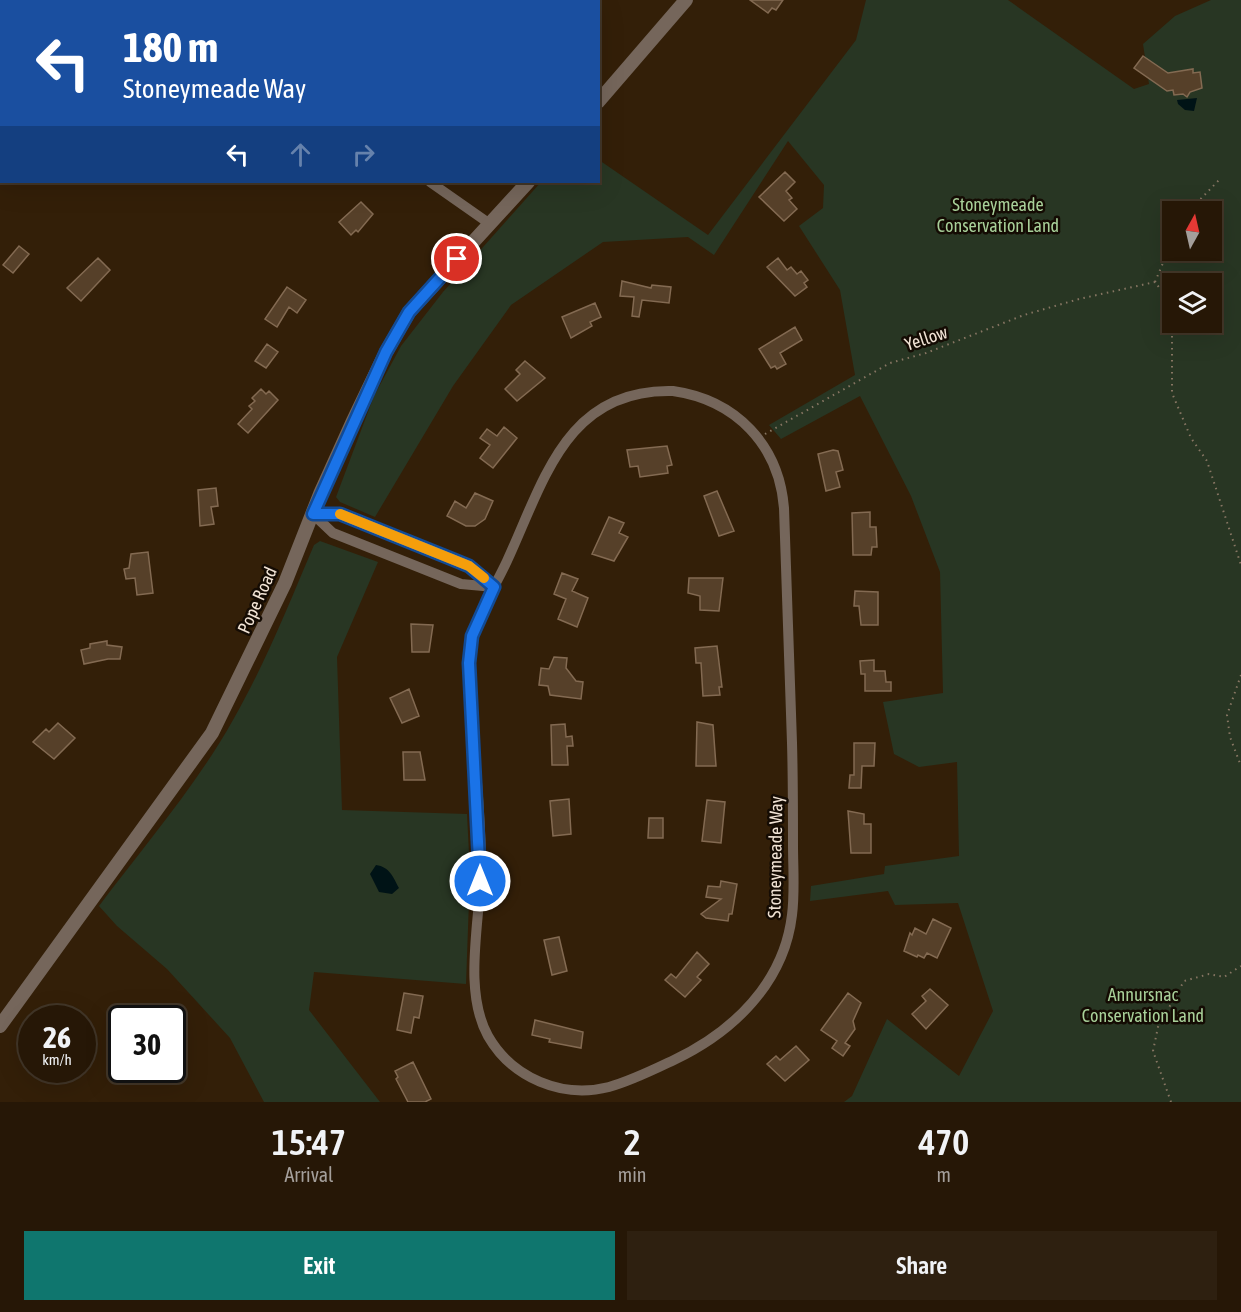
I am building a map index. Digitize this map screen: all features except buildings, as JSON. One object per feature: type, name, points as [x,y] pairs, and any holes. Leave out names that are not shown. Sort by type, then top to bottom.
[{"type":"street","points":[[600,100],[686,0]]},
{"type":"street","points":[[431,183],[490,224]]},
{"type":"street","name":"Pope Road","points":[[0,1026],[212,733],[285,583],[313,514],[380,365],[409,312],[527,183]]},
{"type":"street","name":"Stoneymeade Way","points":[[660,391],[700,396],[725,408],[746,424],[771,456],[780,481],[784,508],[793,774],[793,898],[789,933],[777,964],[760,993],[725,1030],[687,1054],[605,1088],[564,1089],[525,1074],[494,1046],[477,1007],[475,982],[481,863],[469,663],[472,636],[494,587],[559,450],[585,419],[608,404],[633,394],[660,391]]},
{"type":"street","points":[[313,514],[333,533],[429,572],[460,584],[494,587]]},
{"type":"street","points":[[313,514],[340,514],[447,557],[469,566],[494,587]]},
{"type":"path","points":[[1199,201],[1221,178]]},
{"type":"path","points":[[1164,261],[1155,282],[1167,298],[1172,323],[1172,393],[1191,438],[1207,461],[1241,566]]},
{"type":"path","name":"Yellow","points":[[769,432],[890,363],[947,345],[1024,315],[1101,293],[1155,282]]},
{"type":"path","points":[[1241,675],[1227,716],[1230,737],[1241,766]]},
{"type":"path","points":[[1171,1102],[1153,1051],[1158,1027],[1184,981],[1209,974],[1224,977],[1241,966]]},
{"type":"green space","name":"Stoneymeade Conservation Land","points":[[866,0],[1008,0],[1134,89],[1149,84],[1143,44],[1175,16],[1211,0],[1241,0],[1241,1102],[844,1102],[852,1096],[887,1019],[959,1076],[993,1011],[958,903],[895,905],[888,891],[810,901],[811,886],[884,874],[885,866],[959,856],[957,762],[919,767],[894,754],[883,702],[943,693],[940,572],[911,496],[860,396],[781,439],[769,425],[855,375],[840,290],[799,226],[823,208],[824,185],[788,141],[714,255],[688,237],[603,242],[511,305],[453,386],[375,517],[340,502],[336,497],[374,396],[401,346],[443,292],[540,183],[600,183],[600,161],[708,235],[856,40]]},
{"type":"green space","points":[[320,541],[378,562],[337,657],[342,810],[467,814],[470,873],[466,984],[314,972],[309,1010],[380,1102],[264,1102],[230,1038],[167,969],[117,926],[99,906],[186,792],[218,744],[245,699],[286,612],[314,545]]},
{"type":"shaded area","points":[[1197,98],[1194,111],[1185,110],[1177,100]]},
{"type":"shaded area","points":[[376,865],[388,870],[395,880],[399,888],[392,894],[379,892],[370,874]]},
{"type":"slow traffic","points":[[340,514],[469,566],[484,578]]},
{"type":"route","points":[[457,259],[409,312],[386,352],[320,494],[313,514],[340,514],[447,557],[469,566],[494,587],[472,636],[469,650],[481,863],[480,881]]},
{"type":"park label","name":"Annursnac Conservation Land","points":[[1143,1004]]}]
